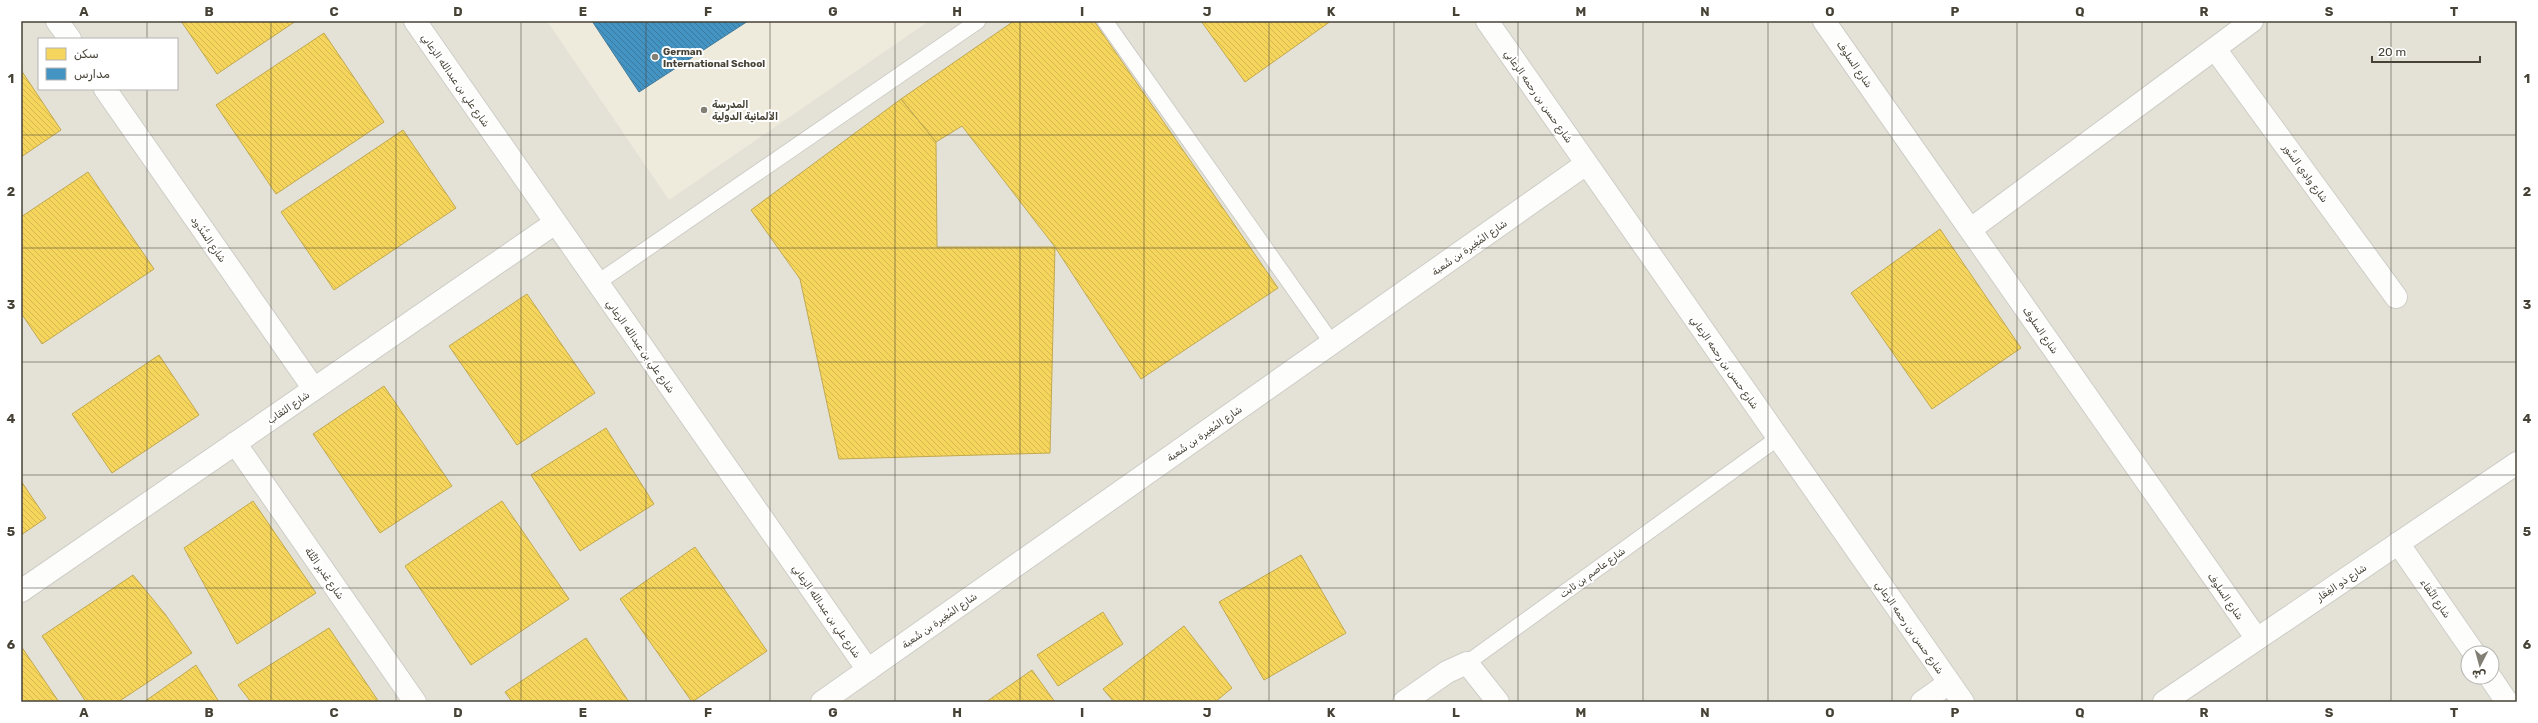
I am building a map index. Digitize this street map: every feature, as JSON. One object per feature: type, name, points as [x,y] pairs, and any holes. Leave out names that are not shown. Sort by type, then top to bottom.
[{"type":"street","points":[[57,21],[69,38]]},
{"type":"street","name":"شارع علي بن عبدالله الزعابي","points":[[415,21],[868,670]]},
{"type":"street","name":"شارع حسن بن رحمه الزعابي","points":[[1488,21],[1586,164],[1963,702]]},
{"type":"street","name":"شارع السلوف","points":[[1824,21],[1971,228],[2256,640]]},
{"type":"street","points":[[1971,228],[2252,21]]},
{"type":"street","name":"شارع وادِي السُّور","points":[[2215,49],[2396,297]]},
{"type":"street","name":"شارع السُّدُود","points":[[106,90],[314,388]]},
{"type":"street","name":"شارع المُغِيرة بن شُعبة","points":[[822,702],[1586,164]]},
{"type":"street","name":"شارع الثقاب","points":[[21,591],[555,222]]},
{"type":"street","name":"شارع غَدير الثَّلة","points":[[235,443],[415,702]]},
{"type":"street","name":"شارع ذو الفِقار","points":[[2164,702],[2517,463]]},
{"type":"street","name":"شارع النَّقاء","points":[[2398,543],[2468,645]]},
{"type":"street","points":[[1467,663],[1498,702]]},
{"type":"street","name":"شارع عاصم بن ثابت","points":[[1404,702],[1446,672],[1467,663]]},
{"type":"street","points":[[1922,702],[1949,683]]},
{"type":"street","points":[[2495,685],[2507,702]]},
{"type":"lane","points":[[597,283],[978,21]]},
{"type":"lane","points":[[1105,21],[1332,343]]},
{"type":"lane","name":"شارع عاصم بن ثابت","points":[[1467,663],[1778,438]]},
{"type":"shaded area","points":[[21,21],[2517,21],[2517,702],[21,702]]},
{"type":"shaded area","name":"المدرسة الألمانية الدولية","points":[[547,21],[929,21],[669,200]]},
{"type":"building: سكن","points":[[181,21],[296,21],[217,74]]},
{"type":"building: سكن","points":[[1014,21],[1094,21],[1278,288],[1141,379],[1055,247],[962,126],[936,142],[901,99]]},
{"type":"building: سكن","points":[[1201,21],[1331,21],[1245,82]]},
{"type":"building: سكن","points":[[324,33],[384,122],[276,194],[216,105]]},
{"type":"building: سكن","points":[[21,70],[61,130],[21,157]]},
{"type":"building: سكن","points":[[901,99],[936,142],[937,247],[1055,247],[1050,453],[839,459],[800,279],[751,210]]},
{"type":"building: سكن","points":[[403,130],[456,208],[334,290],[281,212]]},
{"type":"building: سكن","points":[[88,172],[154,269],[42,344],[21,313],[21,217]]},
{"type":"building: سكن","points":[[1940,229],[2021,348],[1932,409],[1851,293]]},
{"type":"building: سكن","points":[[527,294],[595,393],[517,445],[449,346]]},
{"type":"building: سكن","points":[[159,355],[199,415],[112,473],[72,414]]},
{"type":"building: سكن","points":[[384,386],[452,486],[380,533],[313,434]]},
{"type":"building: سكن","points":[[606,428],[654,504],[580,551],[531,475]]},
{"type":"building: سكن","points":[[21,481],[46,518],[21,535]]},
{"type":"building: سكن","points":[[253,501],[316,593],[237,644],[184,548]]},
{"type":"building: سكن","points":[[502,501],[569,599],[471,665],[405,566]]},
{"type":"building: سكن","points":[[695,547],[767,651],[692,702],[620,599]]},
{"type":"building: سكن","points":[[1301,555],[1346,633],[1264,680],[1219,602]]},
{"type":"building: سكن","points":[[133,575],[165,614],[192,653],[118,702],[86,702],[42,636]]},
{"type":"building: سكن","points":[[1103,612],[1123,644],[1058,686],[1037,655]]},
{"type":"building: سكن","points":[[1184,626],[1232,688],[1215,702],[1114,702],[1103,689]]},
{"type":"building: سكن","points":[[329,628],[379,702],[251,702],[238,685]]},
{"type":"building: سكن","points":[[586,638],[629,702],[512,702],[505,692]]},
{"type":"building: سكن","points":[[21,646],[59,702],[21,702]]},
{"type":"building: سكن","points":[[196,665],[219,702],[144,702]]},
{"type":"building: سكن","points":[[1032,670],[1055,702],[986,702]]},
{"type":"building: مدارس","name":"German International School","points":[[592,21],[748,21],[639,92]]},
{"type":"place","name":"German International School","points":[[655,57]]},
{"type":"place","name":"المدرسة الألمانية الدولية","points":[[704,110]]}]
